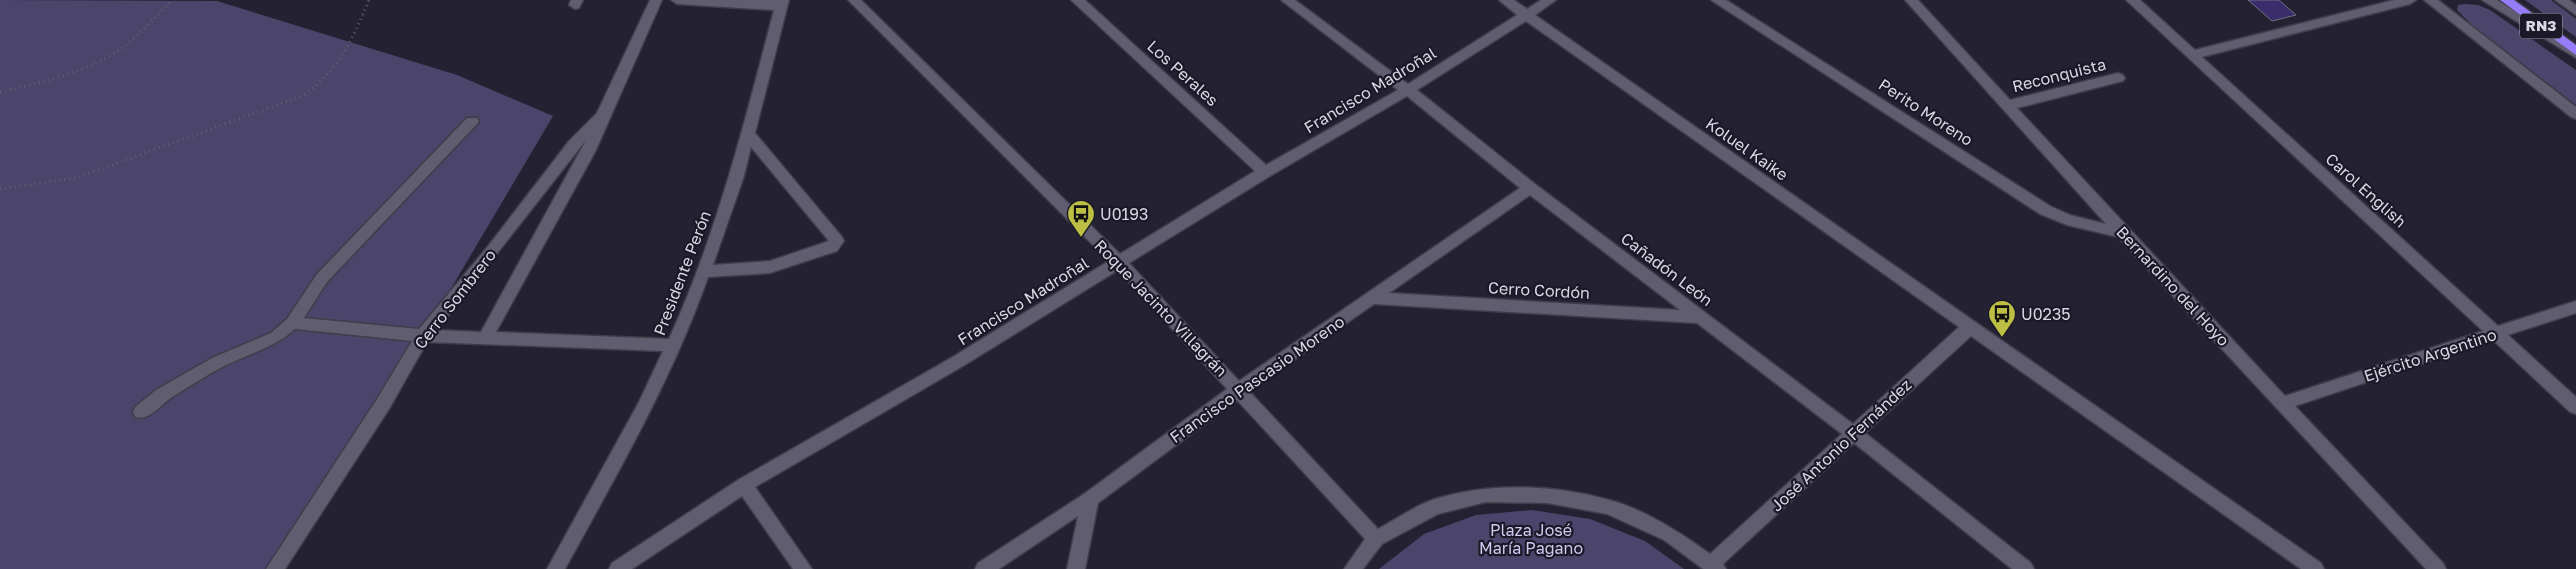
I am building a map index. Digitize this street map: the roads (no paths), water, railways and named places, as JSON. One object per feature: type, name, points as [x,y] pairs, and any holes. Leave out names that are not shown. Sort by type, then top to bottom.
[{"type":"highway","name":"RN3","points":[[2506,0],[2576,53]]},
{"type":"street","name":"Cerro Sombrero","points":[[485,338],[589,150],[601,117],[631,58],[656,0]]},
{"type":"street","points":[[676,0],[782,3]]},
{"type":"street","name":"Roque Jacinto Villagrán","points":[[854,0],[1119,262],[1239,389],[1376,539]]},
{"type":"street","name":"Los Perales","points":[[1076,0],[1265,172]]},
{"type":"street","name":"Cañadón León","points":[[1287,0],[1408,90],[1530,188],[1702,316],[2025,569]]},
{"type":"street","name":"Koluel Kaike","points":[[1505,0],[2315,569]]},
{"type":"street","name":"Francisco Madroñal","points":[[618,569],[744,485],[957,362],[1265,172],[1408,90],[1550,0]]},
{"type":"street","name":"Perito Moreno","points":[[1717,0],[2045,210],[2067,220],[2123,233]]},
{"type":"street","name":"Bernardino del Hoyo","points":[[1911,0],[2009,105],[2123,233],[2437,569]]},
{"type":"street","name":"Carol English","points":[[2132,0],[2576,407]]},
{"type":"street","points":[[2192,55],[2410,0]]},
{"type":"street","points":[[2430,0],[2576,114]]},
{"type":"street","points":[[2488,0],[2576,53]]},
{"type":"street","points":[[2561,0],[2576,11]]},
{"type":"street","name":"Presidente Perón","points":[[556,569],[646,405],[690,311],[737,176],[782,3]]},
{"type":"street","name":"Reconquista","points":[[2009,105],[2118,78]]},
{"type":"street","name":"Cerro Sombrero","points":[[275,569],[383,404],[423,336],[494,249],[574,144],[601,117]]},
{"type":"street","points":[[141,412],[162,395],[218,362],[276,337],[292,323],[322,278],[472,121]]},
{"type":"street","points":[[702,272],[770,267],[832,247],[837,241],[748,134]]},
{"type":"street","name":"Francisco Pascasio Moreno","points":[[984,569],[1090,498],[1239,389],[1374,298],[1530,188]]},
{"type":"street","name":"Cerro Cordón","points":[[1374,298],[1702,316]]},
{"type":"street","name":"Ejército Argentino","points":[[2283,403],[2576,307]]},
{"type":"street","points":[[292,323],[423,336],[673,345]]},
{"type":"street","name":"José Antonio Fernández","points":[[1715,566],[1970,327]]},
{"type":"street","points":[[744,485],[803,569]]},
{"type":"street","points":[[1353,569],[1376,539],[1434,507],[1486,495],[1547,496],[1609,507],[1670,535],[1715,566]]},
{"type":"street","points":[[1076,569],[1090,498]]},
{"type":"place","name":"U0193","points":[[1081,238]]},
{"type":"place","name":"U0235","points":[[2002,338]]},
{"type":"park label","name":"Plaza José María Pagano","points":[[1531,539]]}]
